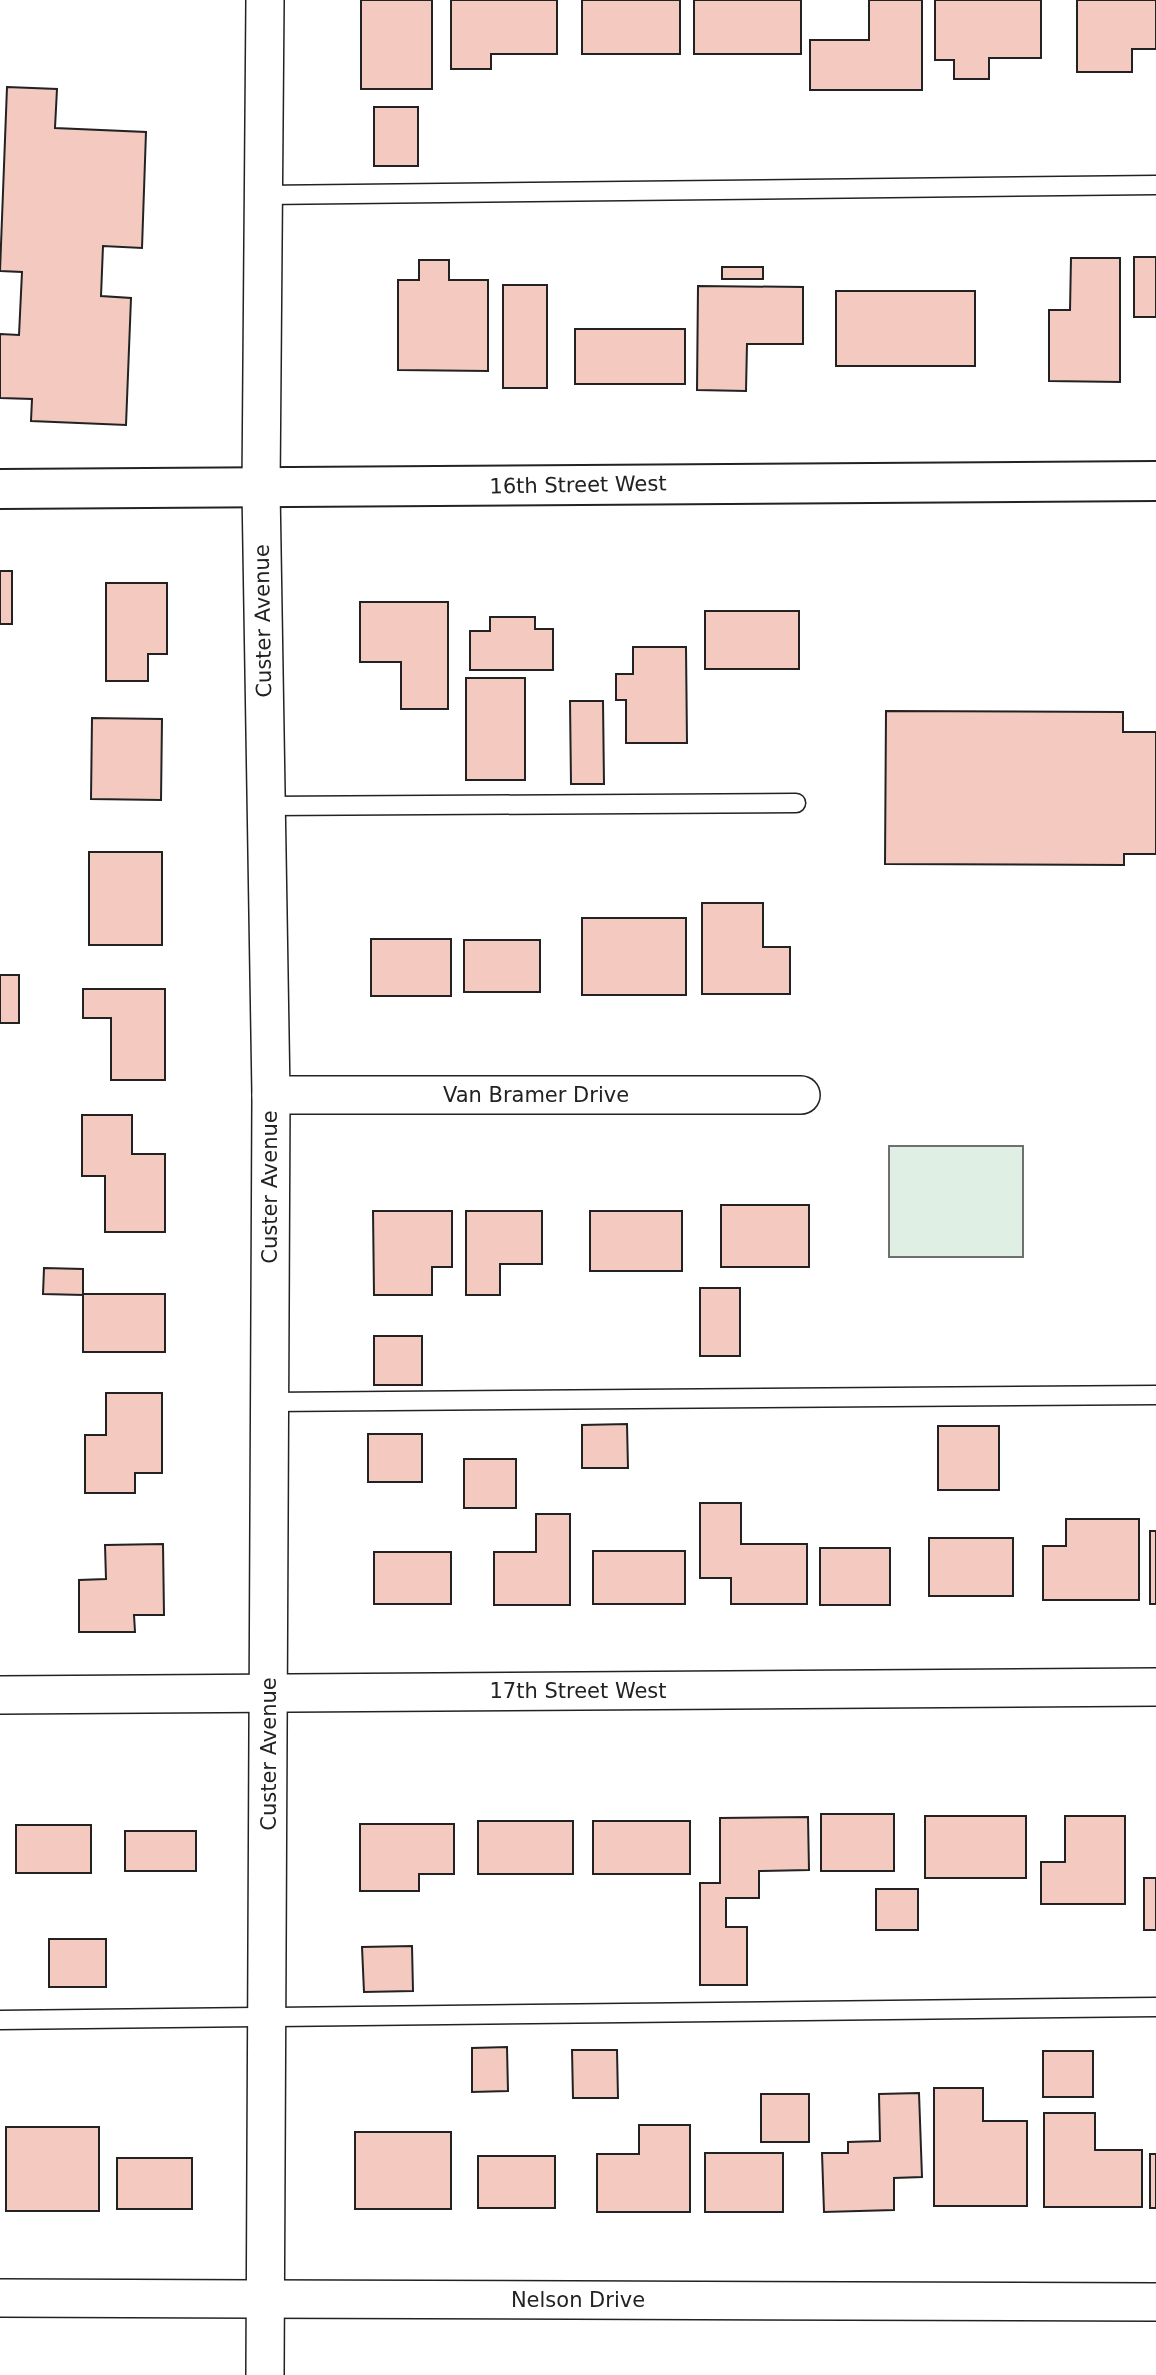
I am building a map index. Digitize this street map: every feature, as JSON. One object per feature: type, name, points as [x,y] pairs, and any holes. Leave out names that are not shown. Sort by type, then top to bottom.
[{"type":"street","name":"Custer Avenue","points":[[265,0],[261,489],[271,1095],[265,2375]]},
{"type":"street","name":"16th Street West","points":[[0,489],[261,489],[825,481],[1156,481]]},
{"type":"street","name":"Van Bramer Drive","points":[[271,1095],[801,1095]]},
{"type":"street","name":"17th Street West","points":[[0,1695],[1156,1687]]},
{"type":"street","name":"Nelson Drive","points":[[0,2298],[1156,2302]]},
{"type":"lane","points":[[263,195],[1156,185]]},
{"type":"lane","points":[[266,806],[796,803]]},
{"type":"lane","points":[[270,1402],[1156,1395]]},
{"type":"lane","points":[[0,2020],[1156,2007]]},
{"type":"green space","points":[[889,1146],[1023,1146],[1023,1257],[889,1257]]},
{"type":"building","points":[[361,0],[432,0],[432,89],[361,89]]},
{"type":"building","points":[[451,0],[557,0],[557,54],[491,54],[491,69],[451,69]]},
{"type":"building","points":[[582,0],[680,0],[680,54],[582,54]]},
{"type":"building","points":[[694,0],[801,0],[801,54],[694,54]]},
{"type":"building","points":[[869,0],[922,0],[922,90],[810,90],[810,40],[869,40]]},
{"type":"building","points":[[935,0],[1041,0],[1041,58],[989,58],[989,79],[954,79],[954,60],[935,60]]},
{"type":"building","points":[[1077,0],[1156,0],[1156,49],[1132,49],[1132,72],[1077,72]]},
{"type":"building","points":[[7,87],[57,89],[55,128],[146,132],[142,248],[103,246],[101,296],[131,298],[126,425],[31,421],[32,399],[0,398],[0,334],[19,335],[22,272],[0,271]]},
{"type":"building","points":[[374,107],[418,107],[418,166],[374,166]]},
{"type":"building","points":[[1134,257],[1156,257],[1156,317],[1134,317]]},
{"type":"building","points":[[1071,258],[1120,258],[1120,382],[1049,381],[1049,310],[1070,310]]},
{"type":"building","points":[[419,260],[449,260],[449,280],[488,280],[488,371],[398,370],[398,280],[419,280]]},
{"type":"building","points":[[722,267],[763,267],[763,279],[722,279]]},
{"type":"building","points":[[503,285],[547,285],[547,388],[503,388]]},
{"type":"building","points":[[698,286],[803,287],[803,344],[747,344],[746,391],[697,390]]},
{"type":"building","points":[[836,291],[975,291],[975,366],[836,366]]},
{"type":"building","points":[[575,329],[685,329],[685,384],[575,384]]},
{"type":"building","points":[[0,571],[12,571],[12,624],[0,624]]},
{"type":"building","points":[[106,583],[167,583],[167,654],[148,654],[148,681],[106,681]]},
{"type":"building","points":[[360,602],[448,602],[448,709],[401,709],[401,662],[360,662]]},
{"type":"building","points":[[705,611],[799,611],[799,669],[705,669]]},
{"type":"building","points":[[490,617],[535,617],[535,629],[553,629],[553,670],[470,670],[470,631],[490,631]]},
{"type":"building","points":[[633,647],[686,647],[687,743],[626,743],[626,700],[616,700],[616,674],[633,674]]},
{"type":"building","points":[[466,678],[525,678],[525,780],[466,780]]},
{"type":"building","points":[[570,701],[603,701],[604,784],[571,784]]},
{"type":"building","points":[[886,711],[1123,712],[1123,732],[1156,732],[1156,854],[1124,854],[1124,865],[885,864]]},
{"type":"building","points":[[92,718],[162,719],[161,800],[91,799]]},
{"type":"building","points":[[89,852],[162,852],[162,945],[89,945]]},
{"type":"building","points":[[702,903],[763,903],[763,947],[790,947],[790,994],[702,994]]},
{"type":"building","points":[[582,918],[686,918],[686,995],[582,995]]},
{"type":"building","points":[[371,939],[451,939],[451,996],[371,996]]},
{"type":"building","points":[[464,940],[540,940],[540,992],[464,992]]},
{"type":"building","points":[[0,975],[19,975],[19,1023],[0,1023]]},
{"type":"building","points":[[83,989],[165,989],[165,1080],[111,1080],[111,1018],[83,1018]]},
{"type":"building","points":[[82,1115],[132,1115],[132,1154],[165,1154],[165,1232],[105,1232],[105,1176],[82,1176]]},
{"type":"building","points":[[721,1205],[809,1205],[809,1267],[721,1267]]},
{"type":"building","points":[[373,1211],[452,1211],[452,1267],[432,1267],[432,1295],[374,1295]]},
{"type":"building","points":[[466,1211],[542,1211],[542,1264],[500,1264],[500,1295],[466,1295]]},
{"type":"building","points":[[590,1211],[682,1211],[682,1271],[590,1271]]},
{"type":"building","points":[[44,1268],[83,1269],[83,1295],[43,1294]]},
{"type":"building","points":[[700,1288],[740,1288],[740,1356],[700,1356]]},
{"type":"building","points":[[83,1294],[165,1294],[165,1352],[83,1352]]},
{"type":"building","points":[[374,1336],[422,1336],[422,1385],[374,1385]]},
{"type":"building","points":[[106,1393],[162,1393],[162,1473],[135,1473],[135,1493],[85,1493],[85,1435],[106,1435]]},
{"type":"building","points":[[627,1424],[628,1468],[582,1468],[582,1425]]},
{"type":"building","points":[[938,1426],[999,1426],[999,1490],[938,1490]]},
{"type":"building","points":[[368,1434],[422,1434],[422,1482],[368,1482]]},
{"type":"building","points":[[464,1459],[516,1459],[516,1508],[464,1508]]},
{"type":"building","points":[[700,1503],[741,1503],[741,1544],[807,1544],[807,1604],[731,1604],[731,1578],[700,1578]]},
{"type":"building","points":[[536,1514],[570,1514],[570,1605],[494,1605],[494,1552],[536,1552]]},
{"type":"building","points":[[1066,1519],[1139,1519],[1139,1600],[1043,1600],[1043,1546],[1066,1546]]},
{"type":"building","points":[[1150,1531],[1156,1531],[1156,1604],[1150,1604]]},
{"type":"building","points":[[929,1538],[1013,1538],[1013,1596],[929,1596]]},
{"type":"building","points":[[163,1544],[164,1615],[134,1615],[135,1632],[79,1632],[79,1580],[106,1579],[105,1545]]},
{"type":"building","points":[[820,1548],[890,1548],[890,1605],[820,1605]]},
{"type":"building","points":[[593,1551],[685,1551],[685,1604],[593,1604]]},
{"type":"building","points":[[374,1552],[451,1552],[451,1604],[374,1604]]},
{"type":"building","points":[[821,1814],[894,1814],[894,1871],[821,1871]]},
{"type":"building","points":[[925,1816],[1026,1816],[1026,1878],[925,1878]]},
{"type":"building","points":[[1065,1816],[1125,1816],[1125,1904],[1041,1904],[1041,1862],[1065,1862]]},
{"type":"building","points":[[808,1817],[809,1870],[759,1871],[759,1898],[726,1898],[726,1927],[747,1927],[747,1985],[700,1985],[700,1883],[720,1883],[720,1818]]},
{"type":"building","points":[[478,1821],[573,1821],[573,1874],[478,1874]]},
{"type":"building","points":[[593,1821],[690,1821],[690,1874],[593,1874]]},
{"type":"building","points":[[360,1824],[454,1824],[454,1874],[419,1874],[419,1891],[360,1891]]},
{"type":"building","points":[[16,1825],[91,1825],[91,1873],[16,1873]]},
{"type":"building","points":[[125,1831],[196,1831],[196,1871],[125,1871]]},
{"type":"building","points":[[1144,1878],[1156,1878],[1156,1930],[1144,1930]]},
{"type":"building","points":[[876,1889],[918,1889],[918,1930],[876,1930]]},
{"type":"building","points":[[49,1939],[106,1939],[106,1987],[49,1987]]},
{"type":"building","points":[[412,1946],[413,1991],[364,1992],[362,1947]]},
{"type":"building","points":[[507,2047],[508,2091],[472,2092],[472,2048]]},
{"type":"building","points":[[572,2050],[617,2050],[618,2098],[573,2098]]},
{"type":"building","points":[[1043,2051],[1093,2051],[1093,2097],[1043,2097]]},
{"type":"building","points":[[934,2088],[983,2088],[983,2121],[1027,2121],[1027,2206],[934,2206]]},
{"type":"building","points":[[919,2093],[922,2177],[894,2178],[894,2210],[824,2212],[822,2153],[848,2153],[848,2142],[880,2141],[879,2094]]},
{"type":"building","points":[[761,2094],[809,2094],[809,2142],[761,2142]]},
{"type":"building","points":[[1044,2113],[1095,2113],[1095,2150],[1142,2150],[1142,2207],[1044,2207]]},
{"type":"building","points":[[639,2125],[690,2125],[690,2212],[597,2212],[597,2154],[639,2154]]},
{"type":"building","points":[[6,2127],[99,2127],[99,2211],[6,2211]]},
{"type":"building","points":[[355,2132],[451,2132],[451,2209],[355,2209]]},
{"type":"building","points":[[705,2153],[783,2153],[783,2212],[705,2212]]},
{"type":"building","points":[[1150,2154],[1156,2154],[1156,2208],[1150,2208]]},
{"type":"building","points":[[478,2156],[555,2156],[555,2208],[478,2208]]},
{"type":"building","points":[[117,2158],[192,2158],[192,2209],[117,2209]]}]
